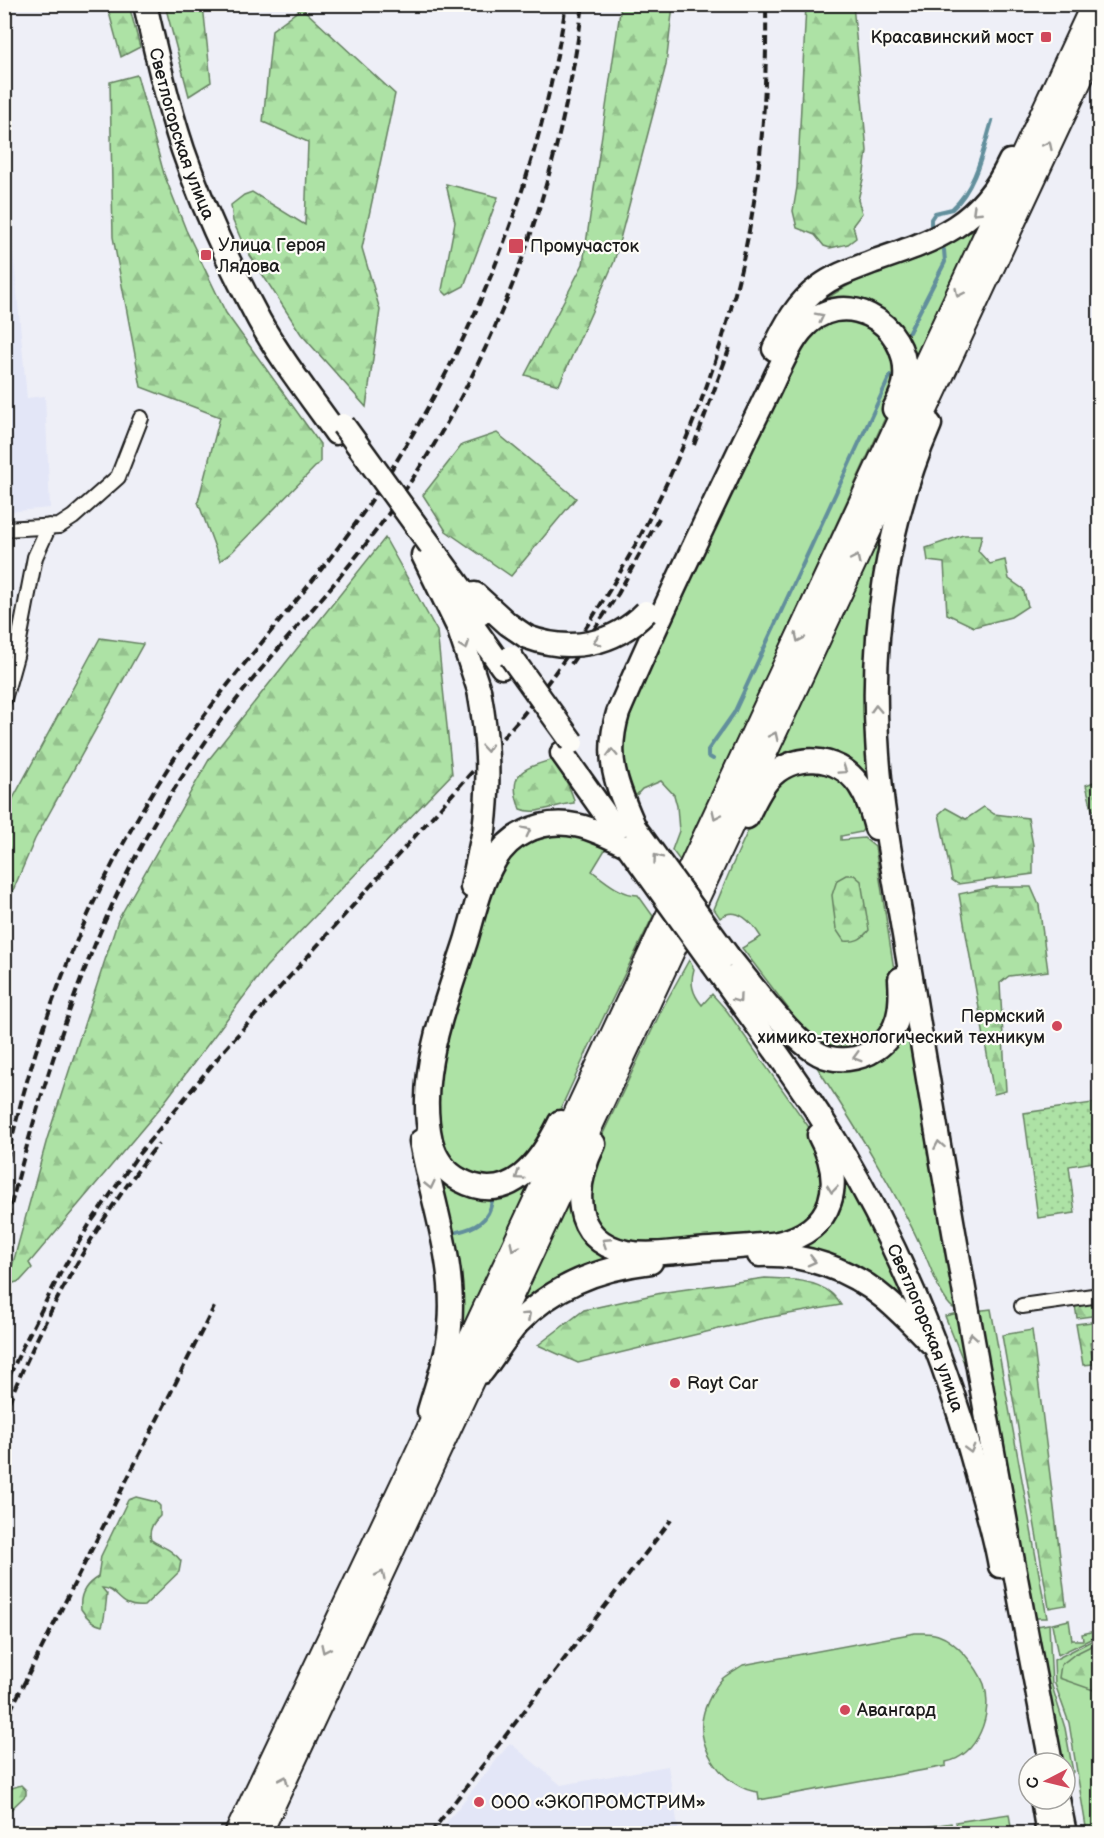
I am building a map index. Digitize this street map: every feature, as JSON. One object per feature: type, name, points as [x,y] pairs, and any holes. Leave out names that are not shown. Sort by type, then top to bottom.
[{"type":"highway","points":[[237,1833],[416,1457],[1094,4]]},
{"type":"highway","points":[[260,1833],[1100,36]]},
{"type":"main road","name":"Светлогорская улица","points":[[145,4],[168,100],[183,150],[206,209],[259,320],[277,350],[340,429],[427,551]]},
{"type":"main road","points":[[427,551],[493,612],[527,637],[556,645],[593,643],[624,630],[646,612],[660,595],[669,578],[774,349],[795,310],[819,287],[832,279],[933,240],[970,217],[982,205],[1000,180],[1083,4]]},
{"type":"main road","points":[[1020,164],[1035,105]]},
{"type":"main road","points":[[1024,198],[991,289],[928,428],[906,487],[886,571],[880,616],[875,699],[880,781],[896,891],[980,1388],[1049,1751]]},
{"type":"main road","points":[[632,837],[613,771],[612,731],[618,713],[719,493],[789,348],[799,333],[814,319],[834,310],[847,309],[869,314],[889,329],[903,357],[905,380],[871,457],[823,585]]},
{"type":"main road","points":[[427,551],[567,747],[632,837],[724,965],[793,1033],[819,1055],[834,1059],[861,1057],[884,1043],[893,1032],[901,1005],[900,976],[876,829],[867,798],[860,785],[849,772],[838,765],[814,760],[799,761],[778,770],[759,792],[724,865],[678,941]]},
{"type":"main road","points":[[416,1457],[446,1352],[451,1315],[447,1262],[421,1140],[419,1106],[421,1073],[432,1023],[469,901],[484,830],[488,798],[485,729],[472,665],[427,551]]},
{"type":"main road","points":[[618,1022],[579,1085],[547,1148],[530,1169],[508,1184],[490,1188],[471,1184],[447,1170],[435,1152],[429,1129],[427,1102],[429,1073],[444,1010],[479,898],[495,861],[504,847],[514,838],[530,829],[549,823],[562,822],[632,837]]},
{"type":"main road","name":"Светлогорская улица","points":[[724,965],[824,1098],[881,1193],[910,1247],[951,1342],[978,1419],[1014,1560]]},
{"type":"main road","name":"Светлогорская улица","points":[[724,965],[756,1024],[818,1114],[870,1201],[898,1255],[938,1350],[963,1423],[999,1558],[1034,1751]]},
{"type":"main road","points":[[656,988],[636,1055],[591,1150],[580,1184],[580,1203],[585,1221],[596,1235],[616,1249],[638,1253],[664,1253],[778,1243],[804,1234],[824,1215],[832,1198],[834,1187],[827,1152],[756,1024]]},
{"type":"main road","points":[[466,1395],[516,1325],[548,1298],[599,1273],[617,1267],[651,1262],[764,1255],[795,1257],[824,1264],[865,1284],[884,1298],[938,1350]]},
{"type":"main road","points":[[1044,1811],[1048,1833]]},
{"type":"main road","points":[[1060,1811],[1065,1833]]},
{"type":"street","points":[[4,528],[58,525],[73,517],[118,477],[141,418]]},
{"type":"street","points":[[4,699],[10,657],[35,558],[49,526]]},
{"type":"street","points":[[1023,1306],[1100,1295]]},
{"type":"shaded area","points":[[5,166],[27,398],[45,396],[50,508],[5,512]]},
{"type":"shaded area","points":[[510,1743],[561,1785],[668,1766],[679,1833],[438,1833]]},
{"type":"green space","points":[[107,5],[129,5],[140,47],[121,57]]},
{"type":"green space","points":[[165,5],[203,5],[211,82],[189,96]]},
{"type":"green space","points":[[621,5],[673,5],[666,65],[614,262],[559,385],[525,375],[583,264]]},
{"type":"green space","points":[[806,5],[853,5],[867,151],[858,200],[862,213],[853,225],[856,238],[848,244],[830,248],[824,246],[815,235],[797,228],[793,211],[797,187]]},
{"type":"green space","points":[[302,8],[395,94],[362,248],[380,310],[366,407],[301,334],[244,246],[233,221],[231,205],[252,192],[305,225],[308,142],[263,122],[272,30]]},
{"type":"green space","points":[[137,75],[164,174],[186,230],[226,313],[320,444],[320,462],[232,552],[220,561],[198,502],[220,417],[141,387],[113,237],[110,82]]},
{"type":"green space","points":[[446,184],[498,197],[464,286],[447,295],[442,290],[455,222]]},
{"type":"green space","points":[[969,232],[976,234],[913,368],[903,334],[814,310],[844,287],[928,255]]},
{"type":"green space","points":[[866,318],[895,353],[896,394],[681,862],[672,850],[679,831],[674,795],[661,781],[642,789],[632,800],[620,767],[628,706],[794,350],[821,322]]},
{"type":"green space","points":[[497,433],[576,498],[511,576],[446,531],[423,495],[462,445]]},
{"type":"green space","points":[[888,517],[894,524],[879,802],[853,767],[770,772]]},
{"type":"green space","points":[[963,535],[982,535],[978,551],[990,564],[1005,560],[1009,579],[1023,589],[1028,606],[1011,617],[974,627],[947,614],[944,563],[928,561],[926,548]]},
{"type":"green space","points":[[385,538],[437,631],[452,774],[266,967],[160,1108],[29,1263],[32,1268],[20,1281],[7,1285],[47,1139],[118,920],[210,758]]},
{"type":"green space","points":[[100,638],[143,644],[35,839],[5,909],[5,805],[10,804]]},
{"type":"green space","points":[[551,760],[555,761],[574,803],[533,811],[520,809],[515,788],[519,775],[524,770]]},
{"type":"green space","points":[[822,770],[844,779],[868,824],[861,832],[841,836],[841,840],[864,838],[875,847],[897,989],[888,1034],[832,1057],[806,1032],[742,948],[761,937],[754,927],[738,914],[726,914],[720,918],[714,909],[746,835],[768,796],[791,774]]},
{"type":"green space","points":[[1100,780],[1099,815],[1092,809],[1086,785]]},
{"type":"green space","points":[[984,807],[994,814],[1028,818],[1033,845],[1033,874],[958,884],[952,880],[939,814],[946,808],[966,819]]},
{"type":"green space","points":[[559,835],[578,836],[606,848],[592,871],[619,890],[638,895],[653,916],[544,1145],[517,1175],[471,1181],[445,1155],[439,1142],[435,1088],[447,1033],[478,927],[502,870],[513,854],[523,846]]},
{"type":"green space","points":[[846,875],[854,875],[861,881],[869,930],[858,940],[852,941],[844,941],[836,929],[832,895],[837,880]]},
{"type":"green space","points":[[993,887],[1031,887],[1039,905],[1048,971],[1009,976],[1000,983],[1006,1091],[994,1094],[959,894]]},
{"type":"green space","points":[[689,960],[694,969],[693,988],[699,1001],[702,1005],[712,994],[727,1011],[820,1143],[826,1204],[791,1234],[686,1246],[612,1241],[588,1213],[599,1142],[662,1009]]},
{"type":"green space","points":[[908,1027],[959,1307],[953,1308],[945,1298],[888,1183],[817,1067],[817,1063],[849,1070],[869,1066],[888,1055],[896,1047]]},
{"type":"green space","points":[[1099,1102],[1099,1161],[1069,1166],[1075,1213],[1038,1218],[1024,1113]]},
{"type":"green space","points":[[434,1170],[494,1197],[506,1197],[532,1186],[468,1331],[457,1338]]},
{"type":"green space","points":[[845,1177],[915,1312],[797,1249],[819,1236],[834,1221],[843,1202]]},
{"type":"green space","points":[[571,1196],[619,1258],[515,1314],[567,1197]]},
{"type":"green space","points":[[765,1278],[816,1285],[831,1293],[841,1305],[760,1319],[578,1363],[538,1345],[584,1310],[666,1292]]},
{"type":"green space","points":[[1099,1302],[1099,1315],[1077,1318],[1075,1305]]},
{"type":"green space","points":[[991,1309],[1047,1618],[1035,1618],[975,1311]]},
{"type":"green space","points":[[958,1313],[969,1375],[945,1316]]},
{"type":"green space","points":[[1099,1321],[1099,1342],[1090,1343],[1093,1364],[1083,1365],[1076,1324]]},
{"type":"green space","points":[[1032,1330],[1066,1605],[1049,1608],[1002,1335]]},
{"type":"green space","points":[[136,1497],[156,1502],[160,1506],[160,1516],[151,1530],[151,1540],[178,1557],[181,1561],[179,1572],[144,1606],[124,1602],[112,1591],[102,1588],[107,1594],[105,1615],[102,1626],[98,1625],[90,1620],[81,1609],[82,1594],[87,1586],[98,1577],[101,1556],[128,1500]]},
{"type":"green space","points":[[1069,1620],[1072,1640],[1083,1640],[1082,1634],[1099,1630],[1099,1635],[1058,1655],[1052,1624]]},
{"type":"green space","points":[[1049,1624],[1052,1686],[1065,1728],[1069,1751],[1059,1751],[1035,1629],[1037,1626]]},
{"type":"green space","name":"Авангард","points":[[915,1633],[935,1634],[959,1648],[981,1677],[987,1695],[985,1720],[974,1743],[966,1752],[946,1762],[946,1766],[759,1800],[758,1792],[735,1783],[715,1765],[704,1741],[703,1716],[714,1691],[728,1674],[743,1665]]},
{"type":"green space","points":[[1099,1637],[1099,1833],[1087,1833],[1077,1772],[1077,1751],[1074,1751],[1069,1723],[1055,1684],[1054,1660]]},
{"type":"green space","points":[[1099,1642],[1099,1692],[1059,1678],[1061,1665],[1075,1654]]},
{"type":"green space","points":[[5,1779],[7,1786],[12,1788],[21,1785],[26,1790],[26,1795],[5,1815]]},
{"type":"green space","points":[[1009,1814],[1012,1833],[958,1833],[956,1822]]},
{"type":"green space","points":[[951,1823],[953,1833],[886,1833]]},
{"type":"waterway","points":[[931,225],[931,219],[935,213],[952,209],[973,180],[992,121]]},
{"type":"waterway","points":[[909,332],[945,262],[944,250]]},
{"type":"waterway","points":[[713,759],[708,756],[708,750],[734,713],[890,376]]},
{"type":"waterway","points":[[457,1232],[480,1223],[488,1214],[492,1201]]},
{"type":"railway","points":[[4,1174],[17,1117],[52,1005],[96,897],[123,845],[152,794],[206,713],[328,561],[373,498],[409,441],[471,323],[497,262],[519,200],[554,71],[566,4]]},
{"type":"railway","points":[[4,1232],[35,1118],[71,1006],[115,898],[142,845],[171,794],[217,725],[358,554],[417,473],[486,347],[514,282],[537,215],[572,75],[583,4]]},
{"type":"railway","points":[[4,1388],[60,1274],[89,1225],[138,1155],[226,1048],[522,716],[563,662],[600,606],[634,547],[665,487],[692,425],[715,362],[734,297],[749,231],[761,146],[766,61],[766,4]]},
{"type":"railway","points":[[694,445],[730,347]]},
{"type":"railway","points":[[571,664],[618,594],[659,518]]},
{"type":"railway","points":[[4,1414],[35,1342],[71,1273],[112,1207],[158,1144]]},
{"type":"railway","points":[[4,1723],[214,1307]]},
{"type":"railway","points":[[430,1834],[671,1520]]},
{"type":"place","name":"Красавинский мост","points":[[1046,37]]},
{"type":"place","name":"Промучасток","points":[[516,246]]},
{"type":"place","name":"Улица Героя Лядова","points":[[206,255]]},
{"type":"place","name":"Пермский химико-технологический техникум","points":[[1057,1026]]},
{"type":"place","name":"Rayt Car","points":[[675,1383]]},
{"type":"place","name":"Авангард","points":[[845,1710]]},
{"type":"place","name":"ООО «ЭКОПРОМСТРИМ»","points":[[479,1802]]}]
